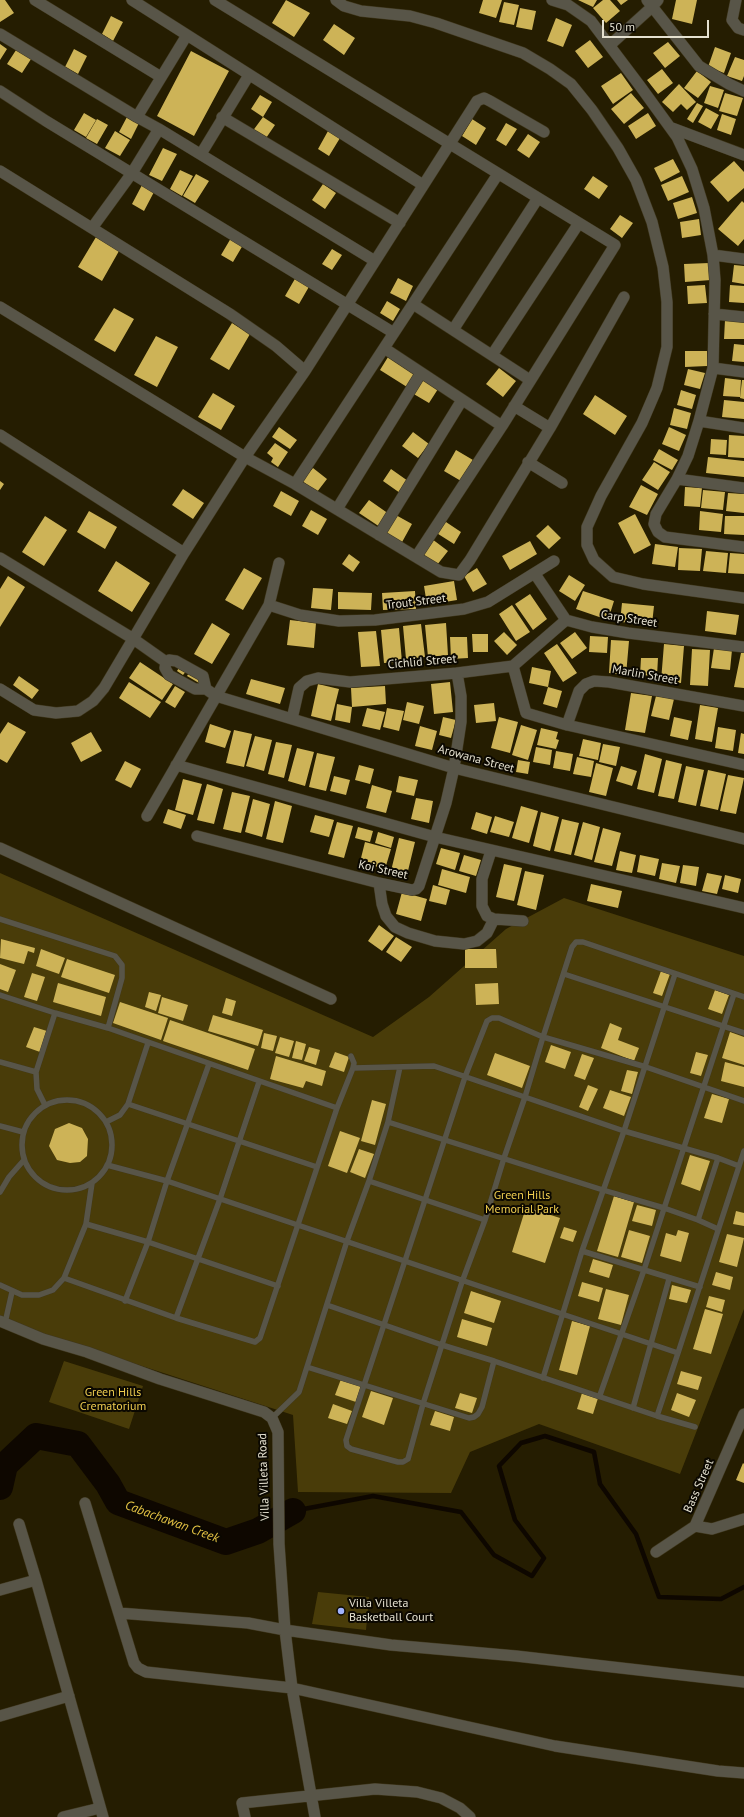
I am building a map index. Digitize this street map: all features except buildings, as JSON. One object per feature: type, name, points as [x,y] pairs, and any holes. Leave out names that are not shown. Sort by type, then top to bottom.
[{"type":"street","points":[[35,0],[161,77]]},
{"type":"street","points":[[132,0],[423,185]]},
{"type":"street","points":[[215,0],[615,245],[502,426],[416,557]]},
{"type":"street","points":[[336,0],[344,6],[361,11],[410,16],[436,23],[522,53],[550,69],[571,84],[592,110],[618,148],[636,180],[652,222],[662,259],[667,302],[667,347],[657,388],[642,422],[601,496],[587,527],[587,545],[594,560],[612,577],[643,584],[744,598]]},
{"type":"street","points":[[552,0],[568,5],[591,21],[670,127],[677,137],[692,169],[704,208],[713,255],[715,280],[713,368],[688,456],[677,479],[656,514],[654,524],[658,532],[665,537],[744,547]]},
{"type":"street","points":[[736,0],[732,20],[738,28],[744,30]]},
{"type":"street","points":[[610,45],[652,2],[699,66],[744,91]]},
{"type":"street","points":[[0,34],[201,154],[375,261]]},
{"type":"street","points":[[137,117],[186,35]]},
{"type":"street","points":[[201,154],[222,117],[249,75]]},
{"type":"street","points":[[0,91],[394,333]]},
{"type":"street","points":[[0,689],[34,710],[56,713],[78,711],[94,701],[104,688],[132,638],[245,457],[305,371],[477,101],[480,99],[490,101],[544,132]]},
{"type":"street","points":[[222,117],[400,223]]},
{"type":"street","points":[[670,127],[744,155]]},
{"type":"street","points":[[92,228],[132,173],[159,129]]},
{"type":"street","points":[[0,171],[230,314],[276,346],[305,371]]},
{"type":"street","points":[[295,484],[498,174]]},
{"type":"street","points":[[453,330],[538,198]]},
{"type":"street","points":[[492,355],[579,223]]},
{"type":"street","points":[[713,255],[744,259]]},
{"type":"street","points":[[0,307],[245,457],[295,484],[441,572],[459,574],[470,560],[550,428],[624,297]]},
{"type":"street","points":[[413,304],[530,380]]},
{"type":"street","points":[[714,314],[744,317]]},
{"type":"street","points":[[384,348],[502,426]]},
{"type":"street","points":[[713,368],[744,372]]},
{"type":"street","points":[[337,509],[421,373]]},
{"type":"street","points":[[379,535],[462,400]]},
{"type":"street","points":[[514,406],[550,428]]},
{"type":"street","points":[[699,421],[744,428]]},
{"type":"street","points":[[0,435],[184,553]]},
{"type":"street","points":[[528,462],[562,483]]},
{"type":"street","points":[[677,479],[744,488]]},
{"type":"street","points":[[0,558],[132,638],[166,662]]},
{"type":"street","name":"Trout Street","points":[[269,605],[300,615],[339,621],[375,620],[419,616],[464,609],[488,602],[554,561]]},
{"type":"street","points":[[146,816],[269,605],[279,563]]},
{"type":"street","points":[[535,574],[566,620],[513,666],[526,713],[567,725],[744,764]]},
{"type":"street","name":"Carp Street","points":[[566,620],[592,627],[628,633],[744,648]]},
{"type":"street","points":[[169,660],[176,661],[203,676],[206,689],[195,689],[169,674],[166,668],[166,662],[169,660]]},
{"type":"street","name":"Cichlid Street","points":[[292,719],[300,688],[307,681],[318,678],[350,682],[457,673],[513,666]]},
{"type":"street","name":"Koi Street","points":[[197,836],[379,883],[412,890],[416,889],[419,886],[435,837],[454,768],[462,722],[461,696],[457,673]]},
{"type":"street","name":"Marlin Street","points":[[567,725],[579,691],[586,684],[594,681],[609,682],[744,706]]},
{"type":"street","name":"Arowana Street","points":[[206,689],[216,696],[454,768],[744,839]]},
{"type":"street","points":[[176,765],[435,837],[744,908]]},
{"type":"street","points":[[0,848],[331,999]]},
{"type":"street","points":[[491,851],[482,879],[482,906],[487,916],[494,919],[522,921]]},
{"type":"street","points":[[379,883],[382,904],[386,916],[395,927],[408,933],[435,941],[464,944],[477,941],[487,933],[494,919]]},
{"type":"street","name":"Villa Villeta Road","points":[[2,1322],[43,1339],[87,1352],[160,1379],[264,1412],[272,1418],[278,1432],[279,1544],[285,1630],[292,1688],[315,1817]]},
{"type":"street","name":"Bass Street","points":[[656,1552],[695,1526],[744,1414]]},
{"type":"street","points":[[85,1503],[134,1663],[138,1668],[146,1672],[292,1688],[556,1746],[744,1774]]},
{"type":"street","points":[[695,1526],[712,1529],[744,1519]]},
{"type":"street","points":[[19,1524],[101,1812],[63,1817]]},
{"type":"street","points":[[0,1590],[36,1580]]},
{"type":"street","points":[[119,1613],[226,1621],[391,1645],[516,1656],[744,1682]]},
{"type":"street","points":[[0,1716],[69,1696]]},
{"type":"street","points":[[245,1817],[242,1803],[374,1789],[417,1792],[441,1798],[460,1808],[470,1817]]},
{"type":"lane","points":[[0,919],[115,956],[122,965],[122,978],[108,1028]]},
{"type":"lane","points":[[744,997],[579,941],[574,944],[543,1037],[485,1220],[462,1282],[423,1404],[408,1459],[403,1462],[351,1449],[347,1446],[346,1440],[425,1200],[466,1077],[487,1021],[492,1018],[499,1018],[543,1037],[646,1067],[744,1101]]},
{"type":"lane","points":[[564,974],[744,1033]]},
{"type":"lane","points":[[543,1378],[582,1251],[646,1067],[675,974]]},
{"type":"lane","points":[[600,1395],[644,1270],[734,994]]},
{"type":"lane","points":[[0,996],[108,1028],[258,1082],[337,1108]]},
{"type":"lane","points":[[45,1106],[37,1089],[36,1072],[55,1013]]},
{"type":"lane","points":[[106,1122],[120,1115],[128,1104],[148,1043]]},
{"type":"lane","points":[[64,1278],[176,1318],[256,1342],[260,1338],[337,1108],[353,1068],[354,1063],[351,1056]]},
{"type":"lane","points":[[0,1062],[36,1072]]},
{"type":"lane","points":[[126,1301],[148,1242],[167,1181],[209,1064]]},
{"type":"lane","points":[[353,1068],[434,1066],[624,1132],[718,1158],[739,1166]]},
{"type":"lane","points":[[272,1418],[299,1392],[347,1241],[369,1181],[388,1122],[400,1067]]},
{"type":"lane","points":[[176,1318],[220,1199],[258,1082]]},
{"type":"lane","points":[[70,1100],[89,1106],[106,1122],[109,1128],[112,1145],[107,1165],[92,1183],[82,1187],[59,1189],[44,1183],[32,1173],[24,1160],[20,1148],[23,1132],[32,1117],[45,1106],[54,1102],[70,1100]]},
{"type":"lane","points":[[128,1104],[317,1167]]},
{"type":"lane","points":[[388,1122],[664,1208],[718,1229]]},
{"type":"lane","points":[[0,1126],[23,1132]]},
{"type":"lane","points":[[657,1416],[744,1151]]},
{"type":"lane","points":[[698,1220],[718,1158]]},
{"type":"lane","points":[[0,1192],[9,1177],[24,1160]]},
{"type":"lane","points":[[107,1165],[167,1181],[298,1226],[347,1241],[462,1282],[622,1333],[678,1353]]},
{"type":"lane","points":[[369,1181],[485,1220]]},
{"type":"lane","points":[[0,1285],[12,1292],[22,1295],[38,1295],[53,1290],[64,1278],[86,1224],[92,1183]]},
{"type":"lane","points":[[86,1224],[148,1242],[278,1286]]},
{"type":"lane","points":[[582,1251],[669,1279],[700,1287]]},
{"type":"lane","points":[[633,1408],[669,1279]]},
{"type":"lane","points":[[2,1322],[12,1292]]},
{"type":"lane","points":[[327,1305],[442,1345],[600,1395],[657,1416],[695,1427]]},
{"type":"lane","points":[[307,1367],[365,1384],[469,1418],[478,1414],[482,1407],[494,1361]]},
{"type":"green space","name":"Green Hills Memorial Park","points":[[0,873],[373,1037],[429,997],[506,929],[564,898],[744,956],[744,1309],[680,1474],[539,1424],[470,1452],[451,1493],[298,1492],[293,1415],[0,1320]]},
{"type":"green space","name":"Green Hills Crematorium","points":[[64,1361],[143,1386],[129,1429],[49,1402]]},
{"type":"green space","name":"Villa Villeta Basketball Court","points":[[318,1592],[369,1597],[366,1630],[312,1624]]},
{"type":"waterway","name":"Cabachawan Creek","points":[[0,1487],[5,1465],[36,1436],[78,1444],[108,1484],[118,1502],[226,1542],[258,1531],[293,1511]]},
{"type":"waterway","name":"Cabachawan Creek","points":[[293,1511],[373,1496],[461,1512],[494,1555],[532,1576],[544,1558],[515,1520],[499,1466],[521,1443],[545,1436],[594,1452],[600,1484],[636,1534],[659,1597],[721,1599],[744,1587]]},
{"type":"place","name":"Villa Villeta Basketball Court","points":[[341,1611]]}]
